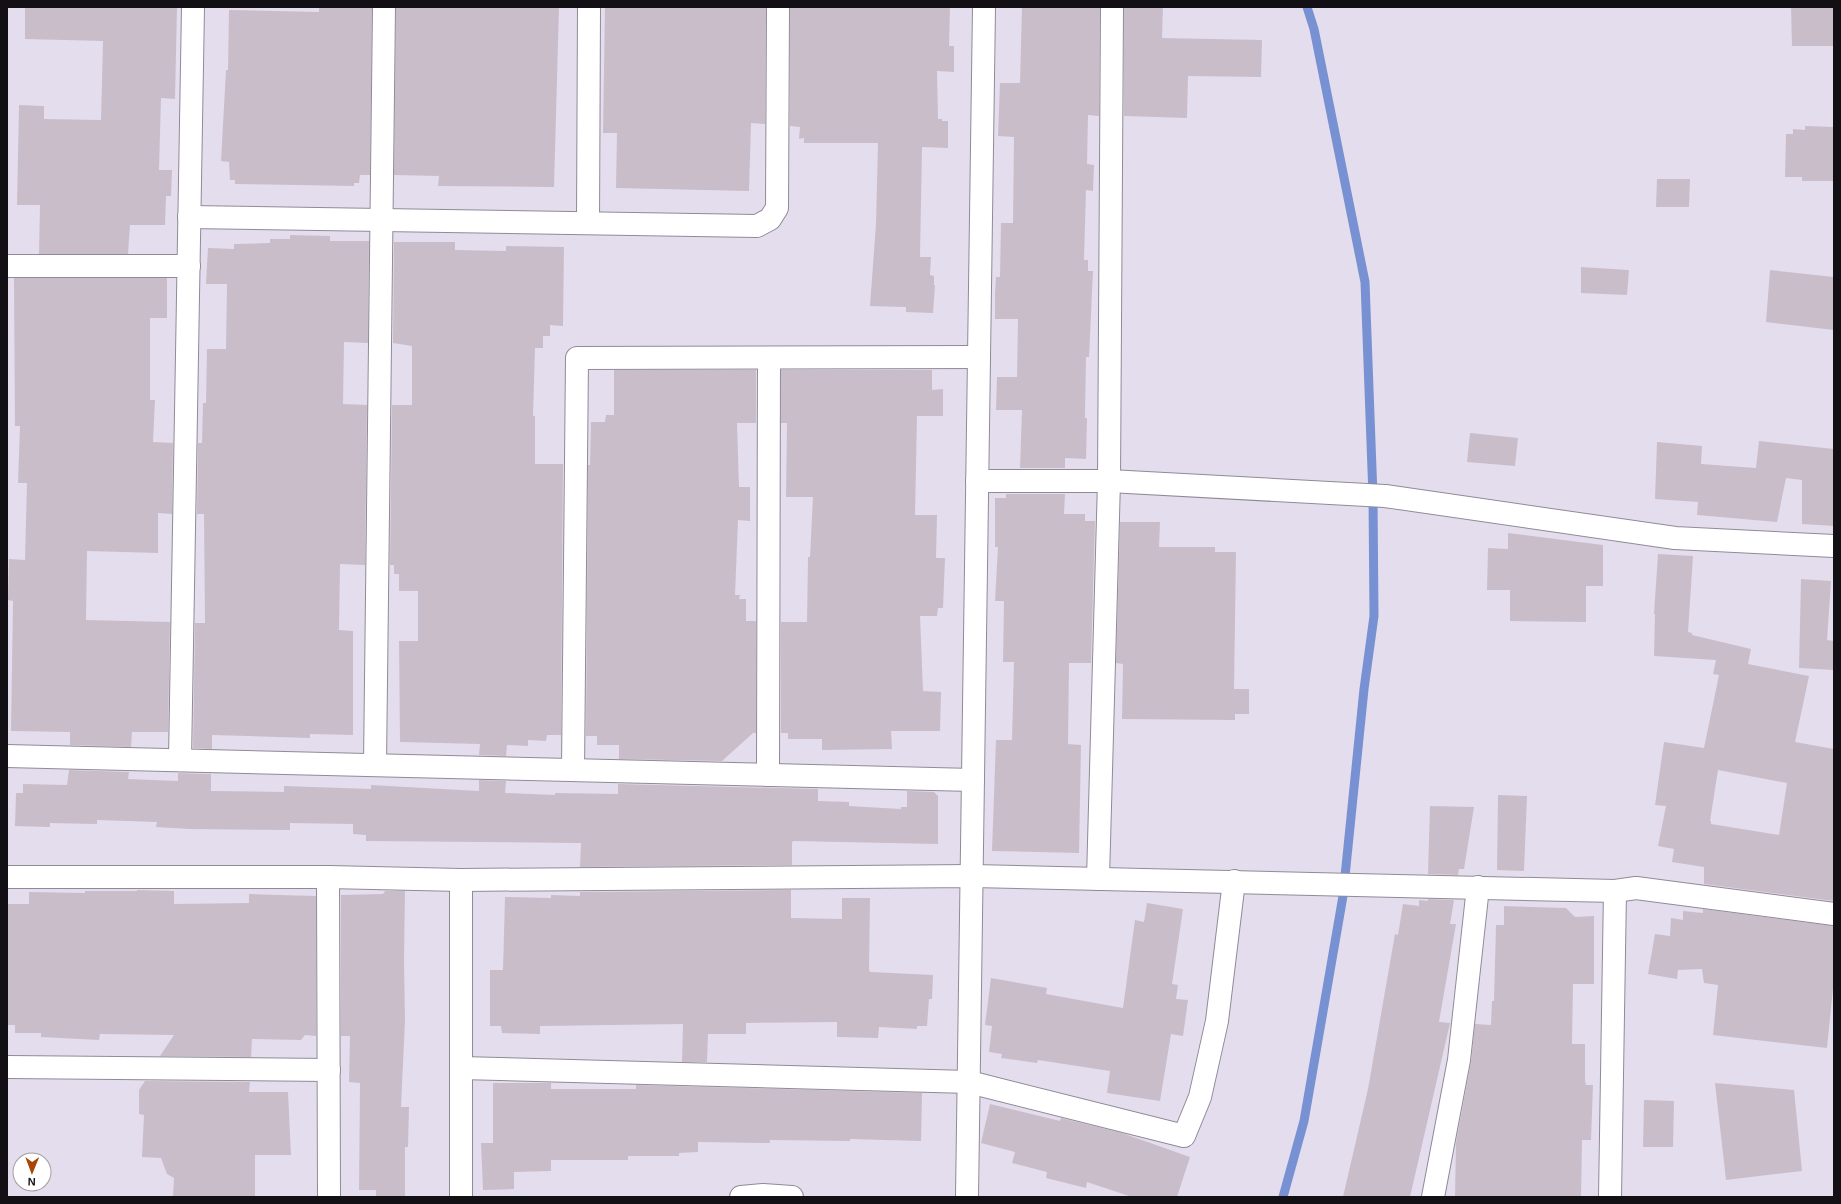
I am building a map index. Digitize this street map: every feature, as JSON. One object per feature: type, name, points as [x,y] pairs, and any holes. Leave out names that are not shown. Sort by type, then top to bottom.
[{"type":"street","points":[[180,760],[193,7]]},
{"type":"street","points":[[375,765],[384,7]]},
{"type":"street","points":[[588,223],[589,7]]},
{"type":"street","points":[[190,218],[757,226],[770,219],[777,208],[778,7]]},
{"type":"street","points":[[967,1197],[984,7]]},
{"type":"street","points":[[1098,879],[1109,481],[1112,7]]},
{"type":"street","points":[[7,266],[189,266]]},
{"type":"street","points":[[573,770],[577,358],[979,357]]},
{"type":"street","points":[[768,775],[769,358]]},
{"type":"street","points":[[977,481],[1109,481],[1385,496],[1675,538],[1834,546]]},
{"type":"street","points":[[7,756],[973,780]]},
{"type":"street","points":[[7,878],[328,877],[461,880],[972,876],[1615,891],[1636,888],[1834,914]]},
{"type":"street","points":[[328,877],[329,1197]]},
{"type":"street","points":[[461,880],[461,1197]]},
{"type":"street","points":[[461,1068],[969,1082],[1184,1136],[1200,1097],[1217,1021],[1234,881]]},
{"type":"street","points":[[1432,1197],[1459,1060],[1478,887]]},
{"type":"street","points":[[1610,1197],[1615,891]]},
{"type":"street","points":[[7,1067],[329,1070]]},
{"type":"street","points":[[742,1197],[763,1195],[792,1197]]},
{"type":"building","points":[[25,7],[177,7],[175,99],[161,98],[159,170],[172,170],[171,196],[166,196],[165,225],[130,225],[128,254],[39,254],[40,205],[17,205],[19,105],[44,106],[44,119],[101,120],[103,41],[25,39]]},
{"type":"building","points":[[319,7],[372,7],[370,175],[360,175],[359,183],[354,183],[354,186],[235,184],[235,180],[230,180],[229,162],[221,161],[226,70],[228,70],[229,10],[319,12]]},
{"type":"building","points":[[396,7],[559,7],[554,187],[438,186],[439,176],[394,175]]},
{"type":"building","points":[[605,7],[766,7],[765,124],[751,123],[749,191],[616,188],[617,133],[603,133]]},
{"type":"building","points":[[790,7],[950,7],[949,46],[954,46],[954,72],[937,71],[938,119],[948,121],[948,148],[922,147],[920,257],[931,257],[930,275],[934,276],[935,285],[933,313],[906,312],[906,307],[870,306],[876,224],[878,143],[804,143],[804,138],[799,139],[800,127],[790,126]]},
{"type":"building","points":[[1022,7],[1100,7],[1099,116],[1088,115],[1087,164],[1094,165],[1093,191],[1086,190],[1084,260],[1088,260],[1088,271],[1093,271],[1089,357],[1086,357],[1086,459],[1065,458],[1065,468],[1020,468],[1022,410],[996,410],[997,377],[1017,377],[1018,319],[995,319],[995,294],[996,277],[1000,277],[1001,223],[1013,223],[1014,137],[998,136],[1000,83],[1020,83]]},
{"type":"building","points":[[1124,7],[1163,7],[1162,38],[1262,40],[1261,77],[1188,76],[1187,118],[1124,116]]},
{"type":"building","points":[[1791,7],[1834,7],[1834,46],[1792,46]]},
{"type":"building","points":[[1805,126],[1834,127],[1834,181],[1802,181],[1802,177],[1785,177],[1786,134],[1793,134],[1793,129],[1805,130]]},
{"type":"building","points":[[1657,179],[1690,179],[1689,207],[1656,207]]},
{"type":"building","points":[[290,235],[330,236],[330,241],[369,241],[368,343],[344,342],[343,404],[367,405],[365,565],[340,564],[339,630],[353,631],[353,735],[310,734],[310,738],[212,735],[212,749],[193,748],[195,623],[205,623],[204,514],[197,514],[198,443],[202,443],[203,403],[206,403],[207,349],[226,349],[227,284],[206,284],[208,248],[234,249],[234,244],[270,243],[270,239],[290,239]]},
{"type":"building","points":[[394,242],[455,242],[455,250],[506,251],[506,246],[564,247],[563,326],[550,325],[550,336],[543,336],[543,348],[535,348],[533,416],[535,416],[535,464],[563,464],[561,735],[547,735],[546,741],[528,740],[528,746],[507,745],[506,756],[479,755],[480,744],[400,742],[399,641],[418,641],[418,591],[399,591],[399,574],[394,574],[394,565],[390,565],[392,405],[412,405],[412,346],[393,343]]},
{"type":"building","points":[[1581,267],[1629,270],[1627,295],[1581,293]]},
{"type":"building","points":[[1770,270],[1834,277],[1834,330],[1766,322]]},
{"type":"building","points":[[14,278],[167,278],[167,318],[150,318],[150,400],[155,400],[153,442],[173,443],[172,514],[158,513],[158,553],[87,551],[86,620],[170,622],[168,732],[132,732],[131,747],[70,745],[70,732],[11,731],[13,601],[8,600],[9,559],[25,560],[27,483],[18,483],[20,426],[15,426]]},
{"type":"building","points":[[614,370],[756,370],[756,423],[737,423],[739,487],[750,487],[750,521],[738,520],[735,595],[740,595],[739,599],[746,599],[746,621],[756,621],[756,733],[753,733],[722,761],[619,759],[619,745],[597,745],[597,736],[586,736],[588,465],[590,465],[591,422],[605,422],[606,415],[614,415]]},
{"type":"building","points":[[781,370],[932,370],[932,390],[943,389],[943,416],[917,416],[915,515],[937,515],[936,558],[945,558],[943,608],[938,608],[937,616],[920,616],[923,691],[941,692],[940,731],[891,731],[892,749],[822,750],[822,739],[788,739],[788,733],[781,733],[781,622],[807,622],[808,557],[810,557],[813,497],[786,497],[787,423],[781,423]]},
{"type":"building","points":[[1470,433],[1518,438],[1515,466],[1467,462]]},
{"type":"building","points":[[1759,441],[1834,449],[1834,526],[1802,524],[1802,480],[1786,478],[1777,522],[1697,515],[1698,502],[1655,499],[1657,442],[1702,446],[1701,464],[1756,468]]},
{"type":"building","points":[[1006,494],[1065,494],[1064,514],[1085,514],[1085,521],[1095,521],[1091,663],[1069,663],[1068,744],[1081,745],[1079,853],[992,851],[996,740],[1012,740],[1014,662],[1003,662],[1004,601],[995,601],[998,547],[995,547],[995,498],[1006,498]]},
{"type":"building","points":[[1120,522],[1160,522],[1159,547],[1215,547],[1215,552],[1236,552],[1234,689],[1249,689],[1249,714],[1235,714],[1235,720],[1122,719],[1123,664],[1116,663]]},
{"type":"building","points":[[1508,533],[1603,545],[1603,586],[1586,586],[1586,622],[1510,621],[1510,590],[1487,590],[1488,548],[1508,549]]},
{"type":"building","points":[[1658,554],[1693,556],[1688,632],[1692,633],[1692,635],[1751,649],[1748,664],[1809,676],[1795,742],[1834,749],[1834,901],[1704,884],[1704,867],[1672,862],[1674,849],[1658,846],[1666,806],[1655,805],[1664,742],[1704,748],[1719,675],[1713,674],[1716,660],[1654,656],[1654,614]],"holes":[[[1718,770],[1787,783],[1779,835],[1711,824],[1710,821]]]},
{"type":"building","points":[[1801,579],[1831,581],[1827,640],[1834,641],[1834,670],[1799,668]]},
{"type":"building","points":[[69,770],[129,772],[128,779],[178,781],[178,773],[211,774],[211,791],[284,792],[284,786],[371,789],[371,785],[479,791],[479,780],[506,781],[505,793],[555,795],[555,793],[618,794],[618,784],[818,789],[818,801],[849,802],[849,806],[901,809],[901,807],[907,807],[907,791],[934,792],[938,796],[938,844],[793,841],[792,865],[580,867],[581,843],[366,841],[366,835],[353,834],[353,824],[290,823],[290,830],[190,829],[156,827],[157,822],[97,820],[97,824],[50,823],[50,827],[15,826],[16,793],[23,793],[23,784],[67,785]]},
{"type":"building","points":[[1498,795],[1527,796],[1524,871],[1497,870]]},
{"type":"building","points":[[1430,806],[1474,807],[1464,869],[1459,869],[1458,875],[1428,874]]},
{"type":"building","points":[[791,890],[791,918],[842,919],[842,898],[870,898],[869,970],[870,972],[933,975],[932,999],[929,999],[927,1026],[917,1026],[917,1029],[879,1027],[878,1038],[837,1037],[837,1022],[746,1023],[746,1034],[708,1034],[707,1062],[682,1062],[683,1024],[540,1026],[540,1034],[502,1033],[501,1026],[490,1026],[490,970],[503,970],[505,897],[551,898],[551,895],[580,896],[580,892]]},
{"type":"building","points":[[85,891],[174,891],[174,904],[249,903],[249,894],[316,896],[316,1036],[305,1035],[301,1040],[252,1039],[251,1057],[160,1056],[174,1035],[100,1034],[99,1040],[41,1037],[41,1033],[15,1033],[15,1025],[7,1025],[7,904],[29,904],[29,892],[85,893]]},
{"type":"building","points":[[385,891],[405,891],[405,1020],[401,1107],[409,1107],[408,1147],[405,1147],[405,1197],[376,1197],[376,1190],[359,1190],[360,1083],[349,1082],[350,1036],[341,1036],[341,895],[383,894]]},
{"type":"building","points":[[1428,899],[1454,900],[1450,924],[1456,924],[1439,1022],[1450,1023],[1410,1197],[1343,1197],[1368,1089],[1395,934],[1398,935],[1403,904],[1419,906],[1419,900],[1428,901]]},
{"type":"building","points":[[1147,903],[1183,909],[1172,984],[1178,985],[1176,999],[1188,1000],[1183,1036],[1171,1034],[1160,1101],[1107,1093],[1110,1071],[1038,1060],[1037,1063],[1001,1058],[1002,1054],[989,1052],[992,1026],[985,1025],[991,978],[1047,988],[1046,994],[1123,1008],[1135,920],[1144,922]]},
{"type":"building","points":[[1504,906],[1566,908],[1575,917],[1594,916],[1594,984],[1573,984],[1572,1044],[1585,1044],[1585,1081],[1586,1085],[1593,1085],[1591,1140],[1582,1140],[1581,1197],[1455,1197],[1456,1143],[1471,1062],[1475,1024],[1491,1025],[1492,1001],[1494,1001],[1496,925],[1504,925]]},
{"type":"building","points":[[1703,909],[1834,926],[1834,978],[1827,1048],[1713,1035],[1718,985],[1704,983],[1702,969],[1678,970],[1677,979],[1648,974],[1655,934],[1670,936],[1671,918],[1683,920],[1683,911],[1703,913]]},
{"type":"building","points":[[145,1081],[250,1082],[249,1092],[288,1092],[291,1155],[255,1155],[255,1197],[173,1197],[174,1178],[167,1174],[161,1158],[142,1157],[144,1115],[139,1114],[139,1090]]},
{"type":"building","points":[[493,1083],[551,1083],[551,1089],[636,1089],[636,1085],[922,1093],[921,1141],[850,1139],[850,1141],[770,1140],[770,1143],[698,1142],[698,1152],[679,1153],[679,1156],[628,1156],[628,1160],[551,1160],[551,1171],[514,1172],[514,1189],[483,1190],[481,1143],[493,1143]]},
{"type":"building","points":[[1715,1083],[1794,1090],[1802,1171],[1726,1180]]},
{"type":"building","points":[[1644,1100],[1674,1101],[1673,1147],[1643,1147]]},
{"type":"building","points":[[990,1104],[1060,1121],[1061,1118],[1122,1133],[1190,1157],[1177,1197],[1132,1197],[1087,1182],[1086,1188],[1046,1178],[1047,1172],[1012,1163],[1015,1152],[981,1143]]},
{"type":"waterway","points":[[1283,1197],[1304,1121],[1343,896],[1364,689],[1374,616],[1373,496],[1365,282],[1314,29],[1307,7]]}]
